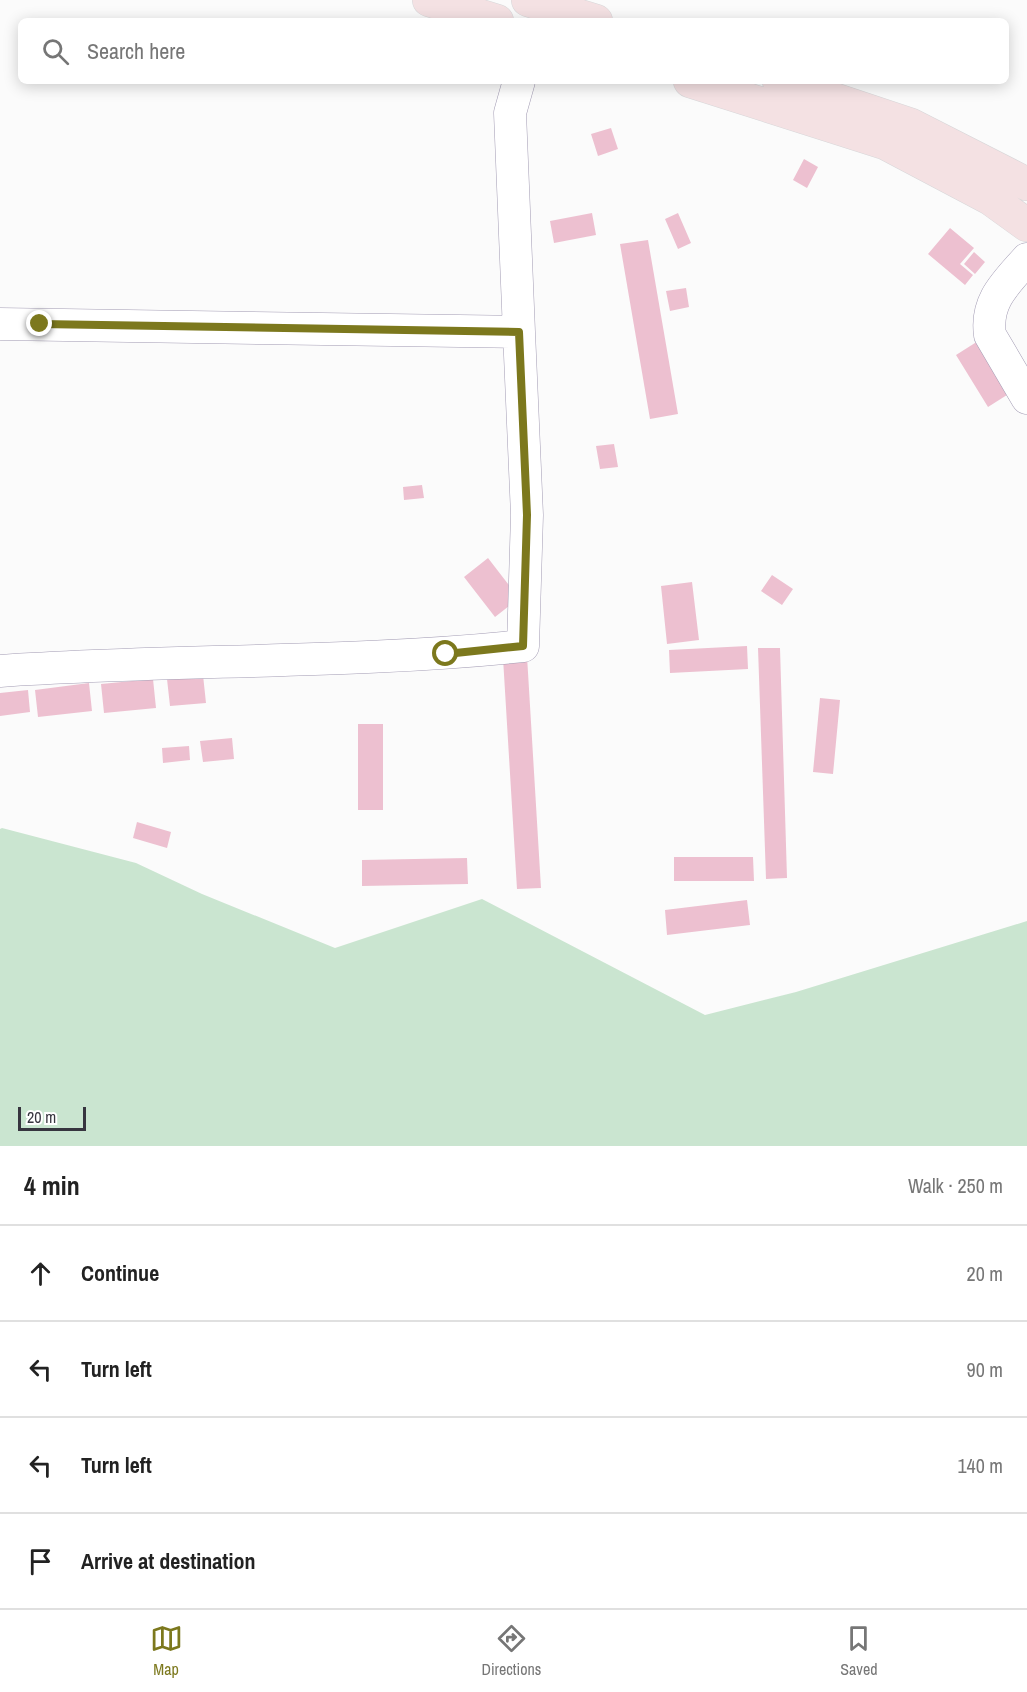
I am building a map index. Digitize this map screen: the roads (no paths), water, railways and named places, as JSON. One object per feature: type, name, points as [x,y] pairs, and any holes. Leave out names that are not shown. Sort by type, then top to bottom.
[{"type":"main road","points":[[429,0],[487,18]]},
{"type":"main road","points":[[528,0],[586,18]]},
{"type":"main road","points":[[700,84],[885,142],[991,199],[1020,208]]},
{"type":"main road","points":[[787,84],[911,125],[1027,184]]},
{"type":"lane","points":[[0,670],[89,664],[446,654],[523,646],[527,515],[510,113],[518,84]]},
{"type":"lane","points":[[1027,259],[999,293],[990,308],[989,323],[990,335],[1027,398]]},
{"type":"lane","points":[[0,324],[519,332]]}]
